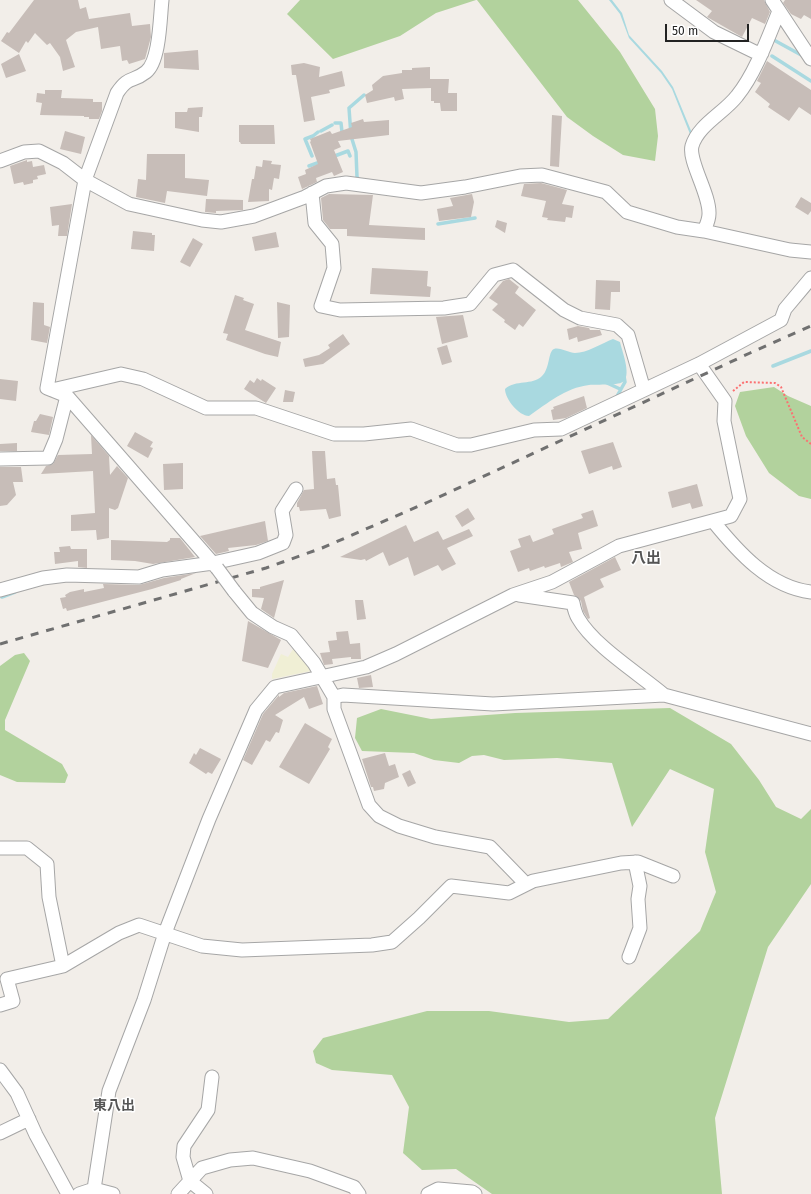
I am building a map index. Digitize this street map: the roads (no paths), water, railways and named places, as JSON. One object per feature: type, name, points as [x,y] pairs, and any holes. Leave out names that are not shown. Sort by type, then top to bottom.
[{"type":"street","points":[[162,0],[157,44],[151,66],[145,72],[125,82],[117,93],[85,180],[47,388],[67,396],[215,566],[252,613],[273,627],[291,635],[296,640],[314,664],[334,697],[334,709],[352,758],[370,805],[379,816],[399,826],[435,837],[490,847],[525,884]]},
{"type":"street","points":[[671,0],[714,32],[755,52],[762,53]]},
{"type":"street","points":[[772,0],[811,59]]},
{"type":"street","points":[[704,232],[709,215],[707,197],[693,157],[692,147],[700,132],[737,96],[762,53],[779,12]]},
{"type":"street","points":[[0,161],[24,152],[39,151],[63,163],[85,180],[129,204],[202,220],[221,222],[254,216],[326,186],[346,183],[421,192],[465,187],[520,176],[542,175],[606,192],[627,212],[677,227],[775,247],[811,252]]},
{"type":"street","points":[[312,193],[315,223],[332,244],[334,268],[321,306],[340,310],[444,308],[470,304],[494,275],[513,270],[564,310],[580,318],[617,325],[628,335],[644,390]]},
{"type":"street","points":[[52,390],[121,374],[143,379],[206,408],[256,408],[334,434],[364,434],[411,429],[457,445],[471,445],[534,430],[560,429],[699,364],[781,320],[785,309],[811,278]]},
{"type":"street","points":[[94,1189],[109,1091],[144,1000],[165,933],[209,819],[256,710],[274,687],[366,667],[396,654],[514,595],[552,582],[620,546],[731,516],[740,499],[724,421],[725,401],[699,364]]},
{"type":"street","points":[[0,459],[48,458],[56,439],[67,396]]},
{"type":"street","points":[[0,590],[43,578],[67,575],[139,577],[162,570],[215,566],[258,553],[283,543],[286,535],[282,511],[296,489]]},
{"type":"street","points":[[713,521],[733,545],[769,576],[797,590],[811,592]]},
{"type":"street","points":[[514,595],[538,597],[573,603],[577,617],[586,630],[611,653],[664,695]]},
{"type":"street","points":[[334,697],[343,695],[493,704],[664,695],[811,734]]},
{"type":"street","points":[[0,848],[27,848],[47,864],[49,897],[63,966]]},
{"type":"street","points":[[629,957],[640,928],[638,899],[640,886],[635,862]]},
{"type":"street","points":[[0,1005],[13,1001],[7,979],[63,966],[119,933],[139,925],[202,946],[242,950],[372,945],[392,942],[451,886],[509,893],[525,884],[598,867],[635,862],[673,876]]},
{"type":"street","points":[[0,1070],[18,1093],[29,1119],[68,1194]]},
{"type":"street","points":[[206,1194],[190,1181],[183,1157],[184,1146],[208,1110],[212,1077]]},
{"type":"street","points":[[0,1133],[29,1119]]},
{"type":"street","points":[[178,1194],[202,1168],[230,1160],[253,1158],[310,1171],[354,1187],[359,1194]]},
{"type":"street","points":[[79,1194],[94,1189],[113,1194]]},
{"type":"street","points":[[428,1194],[438,1189],[472,1192],[475,1194]]},
{"type":"water","points":[[609,0],[612,0],[622,13],[629,35],[662,71],[673,87],[692,133],[690,134],[672,89],[661,73],[629,38],[620,14]]},
{"type":"water","points":[[613,339],[620,342],[625,362],[627,373],[622,383],[589,385],[572,389],[557,397],[529,416],[517,410],[507,397],[505,389],[509,386],[534,381],[545,373],[552,350],[559,349],[573,353],[580,353]]},
{"type":"waterway","points":[[772,39],[803,56]]},
{"type":"waterway","points":[[772,56],[811,81]]},
{"type":"waterway","points":[[359,180],[357,177],[356,152],[351,136],[349,108],[364,95]]},
{"type":"waterway","points":[[335,123],[341,123],[342,132]]},
{"type":"waterway","points":[[321,131],[332,125]]},
{"type":"waterway","points":[[312,156],[305,139],[318,132]]},
{"type":"waterway","points":[[332,157],[348,151],[350,156]]},
{"type":"waterway","points":[[309,166],[320,162]]},
{"type":"waterway","points":[[438,224],[475,218]]},
{"type":"waterway","points":[[773,366],[811,351]]},
{"type":"waterway","points":[[616,398],[625,382],[624,376]]},
{"type":"waterway","points":[[605,382],[620,389]]},
{"type":"waterway","points":[[2,597],[15,592]]},
{"type":"railway","points":[[0,644],[266,568],[322,548],[426,503],[811,326]]},
{"type":"district","name":"八出","points":[[646,559]]},
{"type":"district","name":"東八出","points":[[114,1106]]}]
